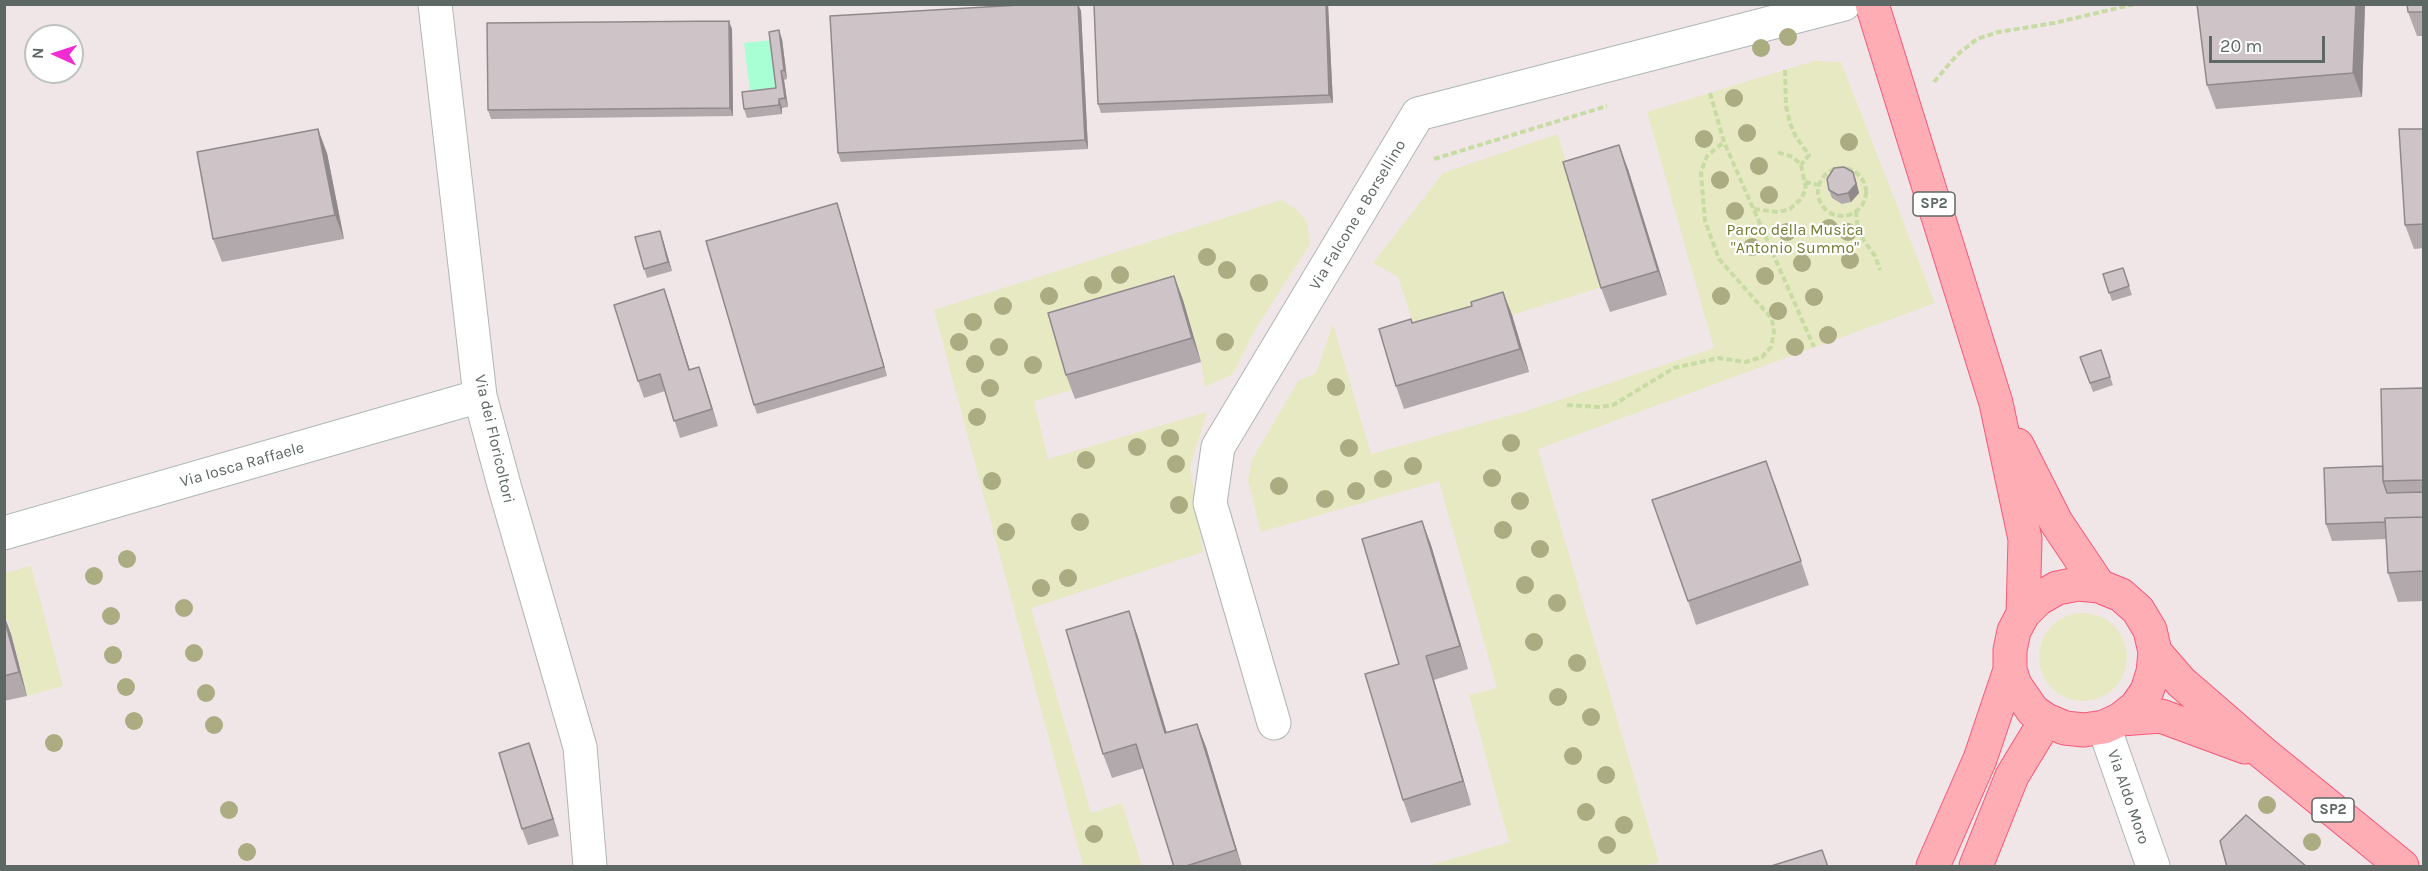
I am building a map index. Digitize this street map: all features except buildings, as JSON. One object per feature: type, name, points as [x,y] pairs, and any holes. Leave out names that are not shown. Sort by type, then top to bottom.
[{"type":"main road","name":"SP2","points":[[1872,4],[1996,403],[2025,539],[2024,614]]},
{"type":"main road","name":"SP2","points":[[1996,403],[2056,522],[2099,586]]},
{"type":"main road","points":[[2078,584],[2099,586],[2121,595],[2138,610],[2150,630],[2155,652],[2153,672],[2147,691],[2136,707],[2113,723],[2084,730],[2065,728],[2046,720],[2033,711],[2014,685],[2010,670],[2010,650],[2014,631],[2024,614],[2038,598],[2057,588],[2078,584]]},
{"type":"main road","name":"SP2","points":[[2155,652],[2181,682],[2263,753],[2402,867]]},
{"type":"main road","points":[[1933,867],[1980,759],[2010,670]]},
{"type":"main road","name":"SP2","points":[[2113,723],[2161,716],[2263,753]]},
{"type":"main road","points":[[1976,867],[2012,776],[2046,720]]},
{"type":"street","name":"Via dei Floricoltori","points":[[435,4],[480,396],[580,747],[590,867]]},
{"type":"street","name":"Via Falcone e Borsellino","points":[[1274,723],[1210,503],[1218,447],[1418,114],[1844,4]]},
{"type":"street","name":"Via Iosca Raffaele","points":[[4,533],[480,396]]},
{"type":"street","name":"Via Aldo Moro","points":[[2113,723],[2153,867]]},
{"type":"path","points":[[1906,114],[1957,55],[1977,39],[1999,32],[2054,23],[2135,4]]},
{"type":"path","points":[[1785,70],[1786,106],[1790,123],[1796,137],[1809,155],[1801,165]]},
{"type":"path","points":[[1710,93],[1724,142],[1814,347]]},
{"type":"path","points":[[1567,405],[1599,407],[1613,405],[1674,368],[1719,358],[1745,362],[1762,357],[1771,347],[1774,333],[1772,319],[1719,259],[1705,221],[1701,172],[1707,156],[1724,142]]},
{"type":"path","points":[[1753,209],[1778,212],[1790,209],[1800,200],[1806,189],[1801,165],[1792,157],[1777,152]]},
{"type":"path","points":[[1846,168],[1853,171],[1864,183],[1866,190],[1862,206],[1856,211],[1842,216],[1827,211],[1818,198],[1820,184],[1830,171],[1846,168]]},
{"type":"path","points":[[1805,182],[1820,184]]},
{"type":"path","points":[[1856,211],[1858,232],[1875,256],[1880,270]]},
{"type":"green space","name":"Parco della Musica \"Antonio Summo\"","points":[[1814,61],[1841,62],[1935,303],[1538,449],[1659,862],[1644,866],[1428,866],[1509,842],[1469,695],[1497,688],[1439,481],[1261,532],[1248,480],[1252,460],[1298,381],[1316,373],[1333,324],[1371,454],[1526,411],[1714,348],[1647,112]]},
{"type":"green space","points":[[1558,134],[1602,287],[1480,325],[1421,347],[1398,277],[1373,263],[1443,173]]},
{"type":"green space","points":[[1281,200],[1297,210],[1307,222],[1310,244],[1255,330],[1233,374],[1205,387],[1201,362],[1183,300],[1072,390],[1034,401],[1048,459],[1207,412],[1190,467],[1203,552],[1031,608],[1091,813],[1122,803],[1142,866],[1083,866],[934,310]]},
{"type":"green space","points":[[31,566],[63,686],[27,696],[8,620],[5,620],[5,573]]},
{"type":"green space","points":[[2083,613],[2100,617],[2114,626],[2123,640],[2127,657],[2123,674],[2114,688],[2100,697],[2083,701],[2066,697],[2052,688],[2043,674],[2039,657],[2043,640],[2052,626],[2066,617]]},
{"type":"shaded area","points":[[772,40],[779,96],[751,100],[744,43]]}]
